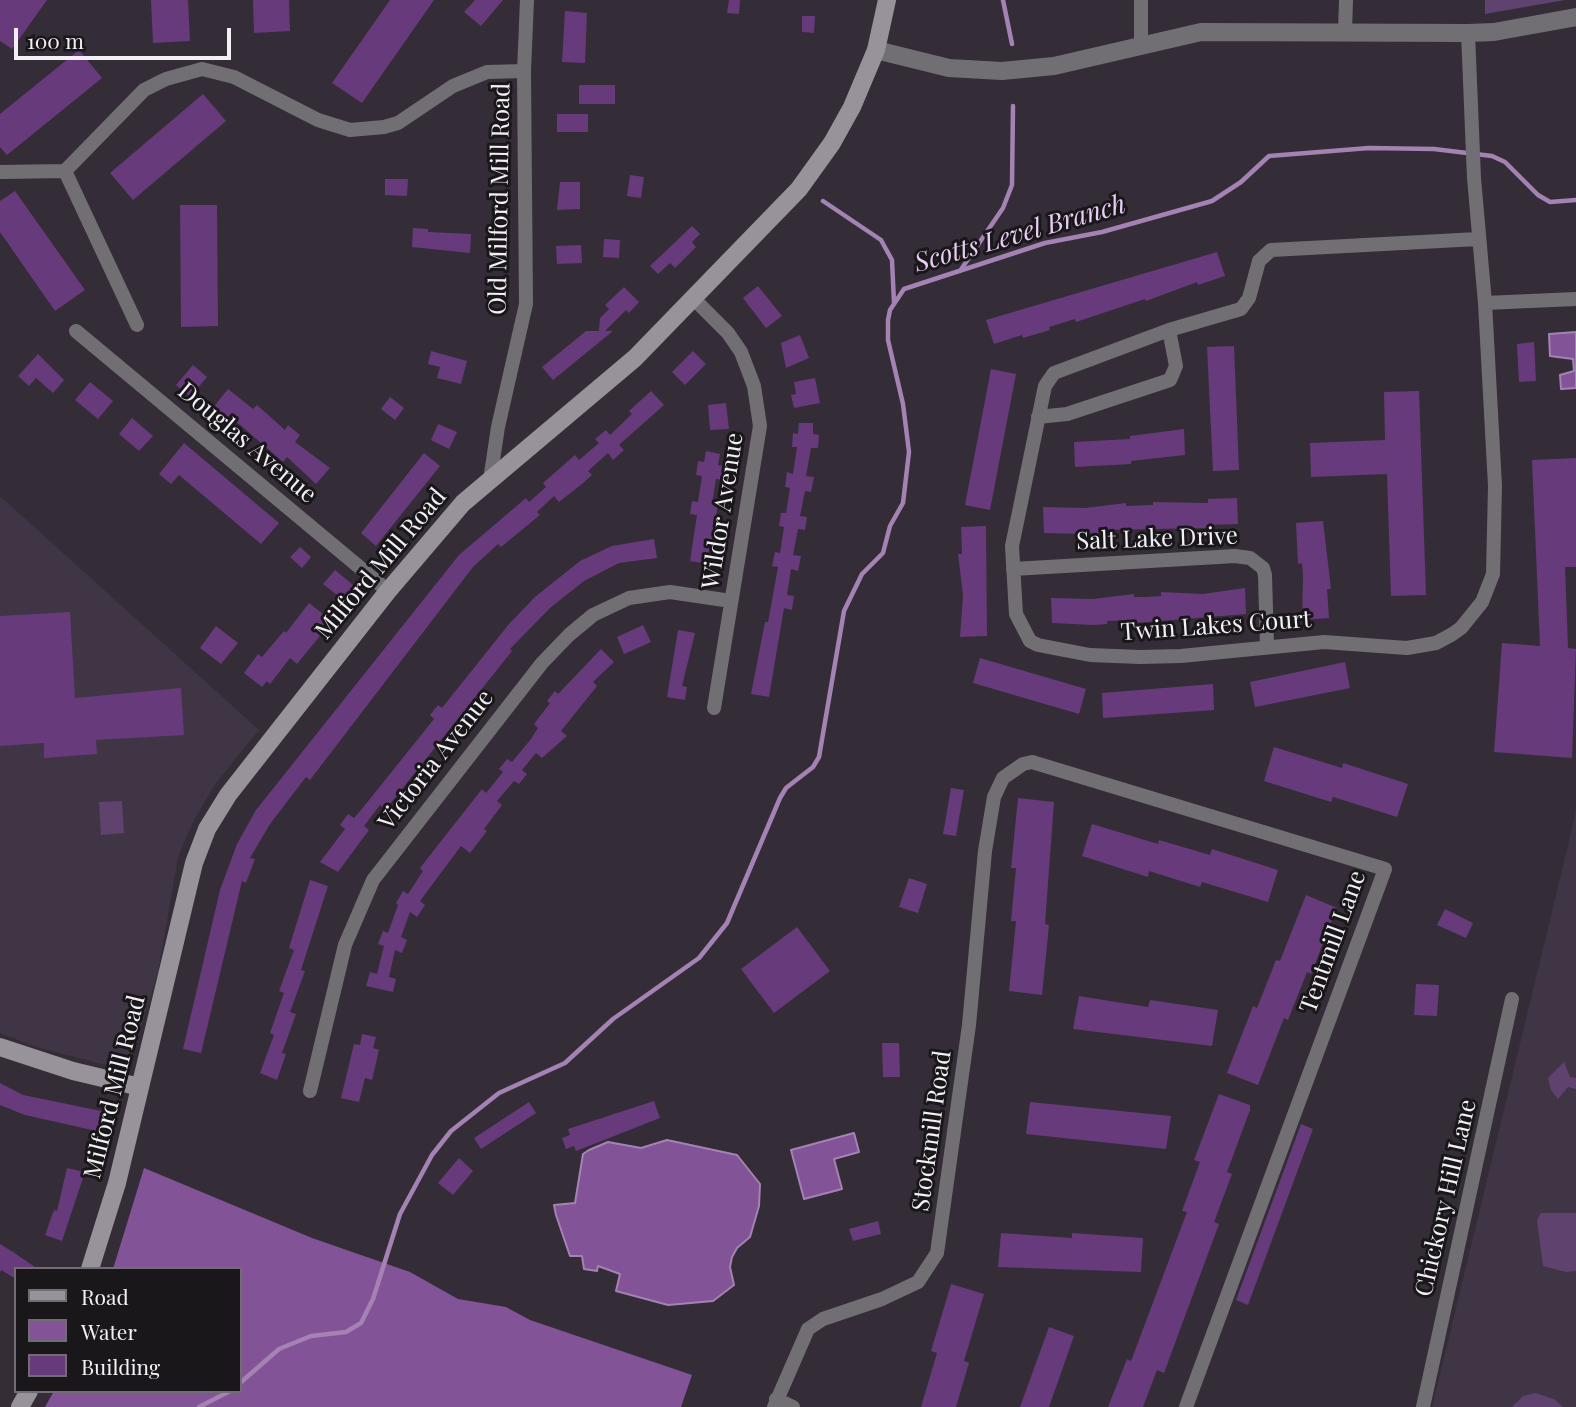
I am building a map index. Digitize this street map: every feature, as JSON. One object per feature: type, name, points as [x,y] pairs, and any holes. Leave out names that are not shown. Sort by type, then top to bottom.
[{"type":"main road","name":"Milford Mill Road","points":[[91,1267],[117,1183],[194,863],[207,829],[257,756],[440,528],[489,480],[635,358],[694,299],[817,166],[852,107],[876,50],[887,0]]},
{"type":"main road","points":[[0,1047],[72,1072],[140,1087]]},
{"type":"street","name":"Old Milford Mill Road","points":[[489,480],[526,304],[524,71],[527,0]]},
{"type":"street","points":[[1141,0],[1141,45]]},
{"type":"street","points":[[1345,32],[1346,0]]},
{"type":"street","points":[[876,50],[949,68],[1002,71],[1054,66],[1201,32],[1494,32],[1576,17]]},
{"type":"street","name":"Twin Lakes Court","points":[[1468,33],[1496,539],[1493,574],[1482,602],[1461,628],[1422,647],[1324,642],[1181,656],[1140,657],[1090,655],[1038,645],[1024,633],[1016,614],[1013,569],[1016,519],[1045,386],[1054,373],[1169,330],[1241,309],[1249,298],[1259,261],[1271,250],[1478,239]]},
{"type":"street","points":[[0,172],[65,171],[144,90],[202,69],[226,74],[318,120],[350,130],[398,123],[471,77],[504,69],[524,71]]},
{"type":"street","points":[[65,171],[137,326]]},
{"type":"street","name":"Wildor Avenue","points":[[694,299],[728,333],[741,352],[758,406],[758,448],[714,708]]},
{"type":"street","points":[[1485,303],[1576,299]]},
{"type":"street","points":[[1038,417],[1067,414],[1170,380],[1176,366],[1169,330]]},
{"type":"street","name":"Douglas Avenue","points":[[76,331],[388,591]]},
{"type":"street","name":"Salt Lake Drive","points":[[1013,569],[1235,556],[1250,558],[1263,568],[1265,575],[1267,646]]},
{"type":"street","name":"Victoria Avenue","points":[[310,1091],[345,945],[373,880],[542,663],[593,615],[629,598],[670,592],[731,601]]},
{"type":"street","name":"Tentmill Lane","points":[[1003,778],[1023,764],[1053,766],[1385,869],[1186,1407]]},
{"type":"street","name":"Stockmill Road","points":[[775,1403],[808,1329],[823,1319],[882,1299],[918,1282],[937,1253],[969,1025],[985,851],[994,797],[1003,778]]},
{"type":"street","name":"Chickory Hill Lane","points":[[1423,1407],[1512,999]]},
{"type":"street","points":[[775,1403],[793,1407]]},
{"type":"shaded area","points":[[1485,0],[1565,0],[1485,14]]},
{"type":"shaded area","points":[[0,496],[259,730],[215,784],[193,822],[178,857],[158,973],[134,1050],[125,1062],[113,1067],[33,1046],[0,1033]]},
{"type":"shaded area","points":[[122,801],[124,833],[101,835],[99,802]]},
{"type":"shaded area","points":[[1576,810],[1576,1407],[1432,1407],[1566,854]]},
{"type":"shaded area","points":[[1564,1062],[1570,1077],[1576,1078],[1576,1089],[1568,1087],[1558,1099],[1551,1090],[1548,1078]]},
{"type":"shaded area","points":[[1541,1213],[1576,1213],[1576,1271],[1566,1272],[1543,1266],[1537,1220]]},
{"type":"shaded area","points":[[1535,1393],[1554,1399],[1563,1407],[1512,1407],[1523,1396]]},
{"type":"green space","points":[[144,1168],[312,1238],[410,1272],[458,1299],[506,1307],[530,1320],[692,1375],[681,1407],[45,1407],[53,1393],[242,1393],[242,1267],[114,1267]]},
{"type":"water","points":[[1576,332],[1576,388],[1561,389],[1560,375],[1574,371],[1573,359],[1550,356],[1549,334]]},
{"type":"water","points":[[854,1133],[859,1152],[834,1159],[842,1189],[804,1199],[791,1150]]},
{"type":"water","points":[[667,1140],[737,1155],[760,1184],[759,1206],[750,1237],[737,1248],[732,1257],[730,1267],[734,1285],[713,1301],[668,1305],[616,1291],[620,1274],[598,1266],[597,1271],[584,1269],[582,1256],[570,1256],[556,1215],[554,1205],[575,1203],[583,1154],[608,1142],[641,1148]]},
{"type":"building","points":[[0,0],[47,0],[12,49],[0,41]]},
{"type":"building","points":[[151,0],[188,0],[190,41],[153,43]]},
{"type":"building","points":[[253,0],[289,0],[290,31],[254,33]]},
{"type":"building","points":[[390,0],[434,0],[362,103],[332,83]]},
{"type":"building","points":[[475,0],[503,0],[481,26],[464,12]]},
{"type":"building","points":[[729,0],[740,0],[739,14],[727,13]]},
{"type":"building","points":[[565,11],[587,13],[585,63],[562,62]]},
{"type":"building","points":[[802,16],[815,16],[814,33],[802,32]]},
{"type":"building","points":[[79,50],[102,78],[7,155],[0,147],[0,114]]},
{"type":"building","points":[[579,85],[615,85],[615,104],[579,104]]},
{"type":"building","points":[[203,94],[226,121],[133,200],[110,173]]},
{"type":"building","points":[[557,114],[588,114],[588,132],[557,132]]},
{"type":"building","points":[[630,175],[644,177],[641,198],[627,196]]},
{"type":"building","points":[[385,179],[408,179],[407,196],[385,195]]},
{"type":"building","points":[[560,182],[580,182],[580,209],[557,210]]},
{"type":"building","points":[[15,191],[85,290],[55,311],[0,232],[0,201]]},
{"type":"building","points":[[180,205],[217,205],[218,326],[181,327]]},
{"type":"building","points":[[692,226],[700,234],[692,242],[696,247],[675,268],[670,263],[658,274],[650,266]]},
{"type":"building","points":[[413,228],[428,229],[428,232],[471,234],[470,253],[412,247]]},
{"type":"building","points":[[604,239],[620,240],[619,258],[603,257]]},
{"type":"building","points":[[581,245],[582,263],[557,264],[556,246]]},
{"type":"building","points":[[1217,252],[1225,276],[1198,285],[1197,282],[1076,322],[1075,319],[1023,338],[1022,335],[994,344],[986,320]]},
{"type":"building","points":[[758,286],[782,316],[766,328],[743,298]]},
{"type":"building","points":[[624,287],[639,302],[629,313],[626,310],[605,331],[613,331],[553,380],[542,367],[586,331],[599,331],[600,318],[609,309],[605,305]]},
{"type":"building","points":[[800,335],[809,358],[786,368],[781,343]]},
{"type":"building","points":[[1534,342],[1536,381],[1519,382],[1517,344]]},
{"type":"building","points":[[1234,346],[1239,470],[1213,471],[1207,347]]},
{"type":"building","points":[[431,351],[467,361],[461,384],[437,378],[440,367],[428,364]]},
{"type":"building","points":[[693,351],[706,364],[685,385],[672,372]]},
{"type":"building","points":[[38,354],[64,380],[53,393],[36,378],[29,386],[18,376]]},
{"type":"building","points":[[193,365],[207,377],[190,397],[176,385]]},
{"type":"building","points":[[991,369],[1016,374],[990,510],[965,505]]},
{"type":"building","points":[[815,378],[820,403],[794,408],[791,395],[796,394],[794,382]]},
{"type":"building","points":[[90,382],[113,401],[98,419],[75,400]]},
{"type":"building","points":[[228,389],[253,409],[257,405],[285,430],[288,425],[300,435],[295,442],[330,468],[316,484],[287,457],[283,462],[231,417],[223,426],[208,414]]},
{"type":"building","points":[[651,391],[664,405],[619,445],[624,450],[613,460],[608,453],[588,471],[592,475],[582,484],[559,502],[554,496],[537,512],[540,515],[501,547],[498,544],[473,567],[310,780],[306,777],[270,824],[250,858],[255,859],[246,883],[242,881],[201,1053],[183,1049],[220,890],[237,844],[256,810],[459,555],[526,498],[529,502],[546,487],[543,483],[575,455],[579,460],[599,443],[595,439],[606,430],[610,435],[632,414],[629,411]]},
{"type":"building","points":[[1419,391],[1426,595],[1391,596],[1387,474],[1311,477],[1310,443],[1385,440],[1384,392]]},
{"type":"building","points":[[390,397],[404,408],[395,420],[381,409]]},
{"type":"building","points":[[726,403],[729,429],[710,430],[708,405]]},
{"type":"building","points":[[132,418],[153,436],[139,451],[119,434]]},
{"type":"building","points":[[799,423],[813,423],[813,434],[819,435],[818,448],[811,448],[806,476],[814,477],[811,492],[805,491],[800,516],[807,517],[805,530],[798,529],[793,555],[801,556],[798,571],[791,569],[787,595],[794,596],[792,610],[784,608],[769,697],[751,694],[778,567],[772,566],[775,552],[780,553],[784,527],[779,526],[781,513],[786,513],[790,488],[785,487],[787,472],[793,474],[797,447],[792,447],[793,433],[798,434]]},
{"type":"building","points":[[438,424],[457,432],[449,449],[431,440]]},
{"type":"building","points":[[1184,429],[1185,455],[1131,461],[1131,464],[1075,467],[1074,442],[1130,439],[1130,436]]},
{"type":"building","points":[[184,443],[279,523],[261,544],[179,475],[171,484],[159,474]]},
{"type":"building","points":[[706,451],[720,454],[718,465],[725,466],[722,480],[716,479],[712,504],[718,505],[707,564],[690,561],[697,515],[690,514],[692,501],[698,502],[702,476],[696,475],[698,461],[704,462]]},
{"type":"building","points":[[424,453],[440,466],[376,546],[361,533]]},
{"type":"building","points":[[1576,458],[1576,567],[1565,567],[1568,648],[1576,649],[1572,758],[1494,752],[1502,643],[1540,646],[1532,460]]},
{"type":"building","points":[[1237,498],[1238,524],[1209,525],[1209,528],[1099,530],[1099,533],[1086,534],[1044,533],[1043,507],[1085,508],[1126,503],[1126,506],[1153,505],[1153,502],[1208,503],[1208,499]]},
{"type":"building","points":[[1323,521],[1331,589],[1327,589],[1329,618],[1302,620],[1303,577],[1302,563],[1298,564],[1296,523]]},
{"type":"building","points":[[986,526],[987,636],[960,637],[963,595],[958,554],[962,554],[961,527]]},
{"type":"building","points":[[654,539],[657,558],[619,563],[584,581],[550,608],[510,649],[512,651],[386,809],[380,805],[364,826],[369,830],[338,872],[320,862],[345,829],[340,825],[348,814],[354,818],[361,810],[434,719],[430,715],[438,705],[442,708],[509,624],[535,597],[580,561],[612,546]]},
{"type":"building","points":[[300,547],[311,557],[302,568],[290,557]]},
{"type":"building","points":[[335,570],[358,589],[347,603],[323,584]]},
{"type":"building","points":[[1245,588],[1246,614],[1135,623],[1135,620],[1107,621],[1107,624],[1094,625],[1052,623],[1051,598],[1093,599],[1134,594],[1134,597],[1147,597],[1161,596],[1161,592],[1203,594]]},
{"type":"building","points":[[309,603],[332,621],[297,664],[290,658],[270,684],[267,681],[262,687],[244,673],[258,654],[262,657],[284,631],[286,633]]},
{"type":"building","points":[[70,612],[75,698],[181,688],[184,735],[96,740],[97,754],[44,758],[44,743],[0,746],[0,616]]},
{"type":"building","points":[[643,625],[651,642],[624,654],[617,637]]},
{"type":"building","points":[[216,626],[238,643],[221,664],[200,648]]},
{"type":"building","points":[[678,630],[695,633],[682,686],[687,687],[685,700],[667,697]]},
{"type":"building","points":[[601,649],[614,662],[593,682],[597,686],[561,731],[567,736],[542,758],[536,753],[522,770],[527,774],[519,784],[514,781],[497,801],[502,805],[470,853],[461,846],[420,901],[425,905],[417,917],[410,912],[401,937],[407,940],[402,953],[395,950],[389,977],[396,979],[393,992],[366,986],[370,972],[377,974],[384,946],[378,944],[383,931],[388,933],[398,905],[396,903],[403,891],[408,894],[423,871],[420,868],[482,789],[486,793],[503,772],[499,769],[507,759],[512,762],[531,739],[538,728],[534,724],[550,703],[547,701],[555,691],[558,694]]},
{"type":"building","points":[[980,658],[1086,689],[1079,714],[973,683]]},
{"type":"building","points":[[1345,662],[1350,688],[1255,707],[1250,682]]},
{"type":"building","points":[[1213,684],[1214,710],[1103,718],[1102,693]]},
{"type":"building","points":[[1274,747],[1342,768],[1343,763],[1408,784],[1397,817],[1333,797],[1331,802],[1264,781]]},
{"type":"building","points":[[951,788],[964,790],[956,836],[943,834]]},
{"type":"building","points":[[1018,798],[1054,802],[1045,924],[1049,925],[1042,995],[1009,991],[1016,921],[1011,921],[1016,868],[1011,868]]},
{"type":"building","points":[[1092,824],[1158,844],[1159,840],[1210,855],[1212,849],[1278,870],[1268,902],[1202,882],[1200,887],[1149,871],[1148,877],[1082,856]]},
{"type":"building","points":[[909,878],[927,884],[918,913],[899,907]]},
{"type":"building","points":[[310,880],[328,886],[301,970],[305,971],[290,1012],[296,1014],[282,1053],[286,1054],[277,1080],[260,1073],[274,1035],[270,1033],[284,993],[279,991],[294,950],[289,948]]},
{"type":"building","points":[[1306,895],[1337,908],[1311,974],[1307,972],[1288,1020],[1284,1018],[1258,1085],[1227,1073],[1253,1006],[1257,1008],[1276,960],[1280,961]]},
{"type":"building","points":[[1445,909],[1473,923],[1466,938],[1437,925]]},
{"type":"building","points":[[797,927],[830,971],[774,1013],[741,969]]},
{"type":"building","points":[[1416,984],[1439,985],[1437,1016],[1414,1015]]},
{"type":"building","points":[[1079,996],[1148,1007],[1150,1000],[1218,1010],[1212,1046],[1073,1029]]},
{"type":"building","points":[[362,1034],[376,1037],[373,1048],[379,1050],[372,1080],[365,1078],[359,1102],[341,1098],[354,1044],[360,1045]]},
{"type":"building","points":[[882,1043],[899,1043],[900,1077],[883,1077]]},
{"type":"building","points":[[0,1083],[23,1095],[106,1112],[101,1132],[25,1115],[0,1105]]},
{"type":"building","points":[[1219,1094],[1250,1105],[1250,1110],[1227,1172],[1232,1174],[1214,1222],[1219,1224],[1164,1373],[1157,1370],[1143,1407],[1108,1407],[1127,1359],[1131,1361],[1187,1212],[1182,1211],[1200,1162],[1194,1160]]},
{"type":"building","points":[[654,1101],[660,1118],[576,1151],[574,1146],[566,1149],[562,1138],[570,1135],[568,1129]]},
{"type":"building","points":[[529,1102],[536,1113],[481,1149],[474,1138]]},
{"type":"building","points":[[1030,1102],[1171,1116],[1166,1149],[1026,1134]]},
{"type":"building","points":[[1301,1124],[1313,1129],[1248,1305],[1236,1300]]},
{"type":"building","points":[[459,1158],[473,1171],[453,1195],[438,1183]]},
{"type":"building","points":[[67,1168],[85,1172],[62,1241],[45,1235],[54,1210],[57,1211]]},
{"type":"building","points":[[878,1221],[881,1234],[853,1241],[849,1229]]},
{"type":"building","points":[[1001,1233],[1072,1238],[1072,1233],[1143,1238],[1141,1272],[998,1267]]},
{"type":"building","points":[[0,1244],[35,1267],[14,1267],[14,1278],[1,1270],[0,1273]]},
{"type":"building","points":[[951,1284],[984,1294],[964,1361],[969,1363],[956,1407],[921,1407],[937,1353],[931,1351]]},
{"type":"building","points":[[1049,1327],[1074,1336],[1049,1407],[1020,1407]]},
{"type":"waterway","points":[[1003,0],[1012,44]]},
{"type":"waterway","points":[[960,271],[1003,208],[1012,185],[1013,106]]},
{"type":"waterway","name":"Scotts Level Branch","points":[[242,1381],[279,1349],[311,1336],[346,1332],[361,1323],[373,1299],[400,1214],[432,1155],[451,1131],[499,1093],[565,1063],[613,1019],[699,958],[727,923],[780,798],[786,788],[813,767],[819,757],[844,611],[862,574],[883,553],[890,526],[903,503],[909,452],[903,404],[888,340],[888,320],[890,310],[904,289],[1045,243],[1102,232],[1212,201],[1241,182],[1269,156],[1369,148],[1434,149],[1492,156],[1505,162],[1538,195],[1550,202],[1576,200]]},
{"type":"waterway","points":[[823,201],[881,240],[892,260],[894,303]]},
{"type":"waterway","name":"Scotts Level Branch","points":[[199,1407],[226,1393]]}]
